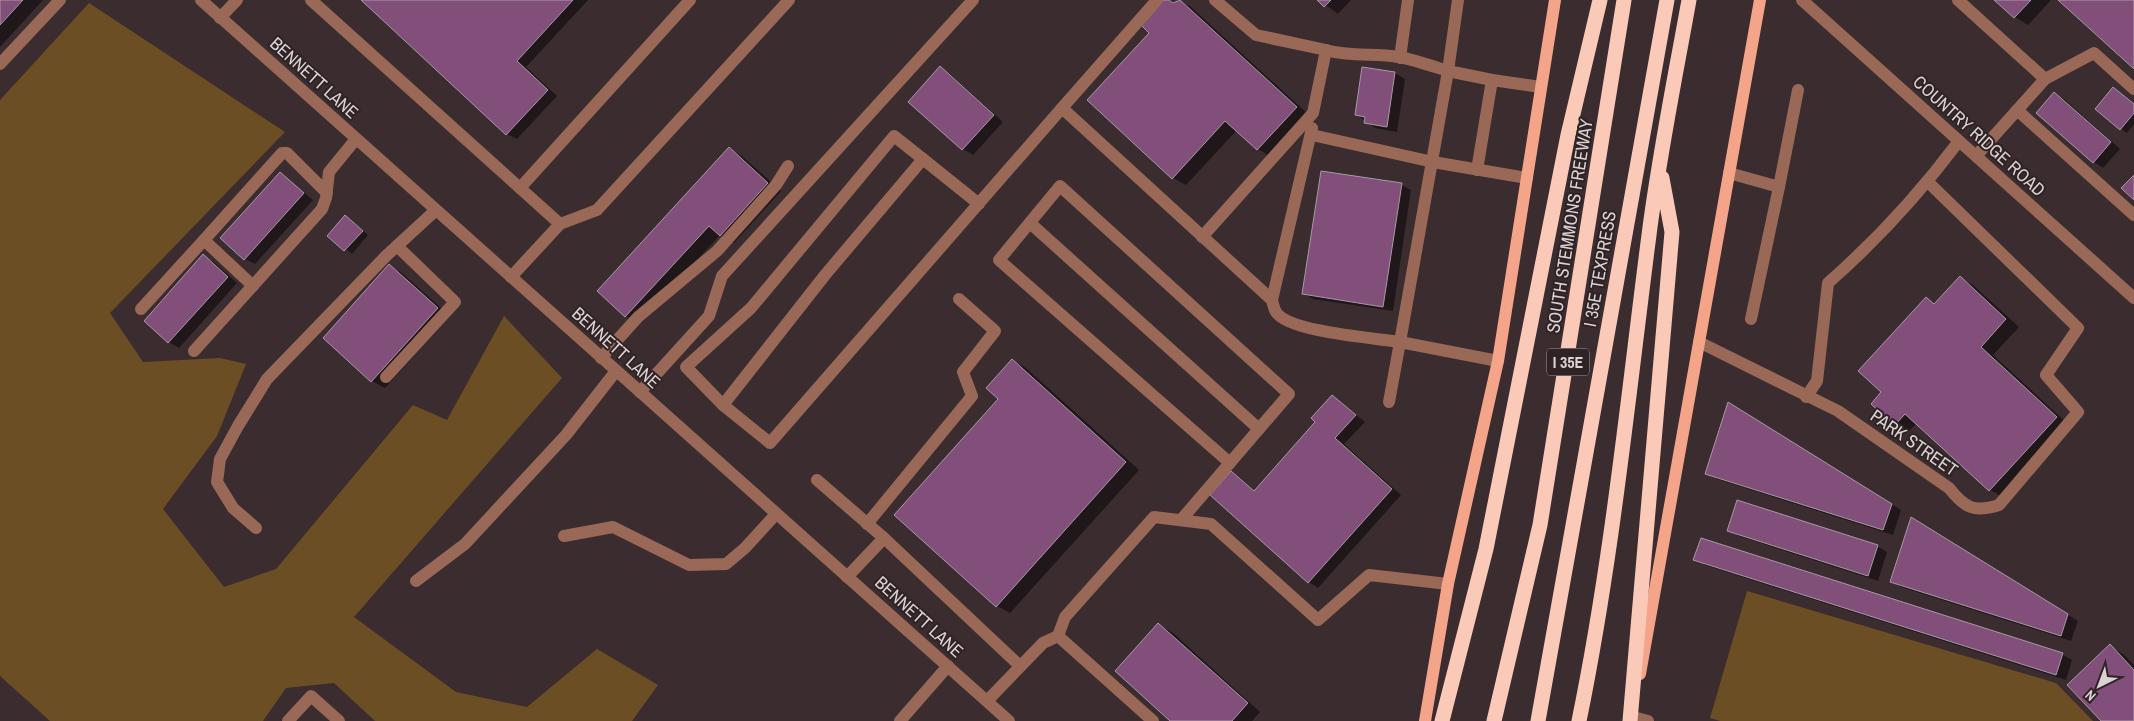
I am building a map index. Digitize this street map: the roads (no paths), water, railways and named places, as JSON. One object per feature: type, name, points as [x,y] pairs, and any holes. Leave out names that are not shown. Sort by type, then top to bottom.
[{"type":"highway","points":[[1442,721],[1486,549],[1568,135],[1600,0]]},
{"type":"highway","name":"SOUTH STEMMONS FREEWAY","points":[[1494,721],[1540,525],[1624,0]]},
{"type":"highway","name":"I 35E TEXPRESS","points":[[1538,721],[1667,0]]},
{"type":"highway","points":[[1579,721],[1595,641],[1614,518],[1649,232],[1689,0]]},
{"type":"highway","points":[[1632,720],[1672,232],[1660,167]]},
{"type":"main road","points":[[1425,721],[1448,584],[1498,361],[1555,0]]},
{"type":"main road","points":[[1632,720],[1760,0]]},
{"type":"street","points":[[0,64],[60,0]]},
{"type":"street","name":"BENNETT LANE","points":[[200,0],[1009,721]]},
{"type":"street","points":[[220,18],[237,0]]},
{"type":"street","points":[[311,0],[560,224]]},
{"type":"street","points":[[520,188],[690,0]]},
{"type":"street","points":[[511,277],[560,224],[597,210],[789,0]]},
{"type":"street","points":[[640,392],[708,316],[722,276],[973,0]]},
{"type":"street","points":[[979,204],[894,136],[751,308],[686,367],[723,405],[770,444],[1157,0]]},
{"type":"street","points":[[1215,0],[1256,35],[1340,54],[1363,53],[1400,58],[1448,71],[1541,87]]},
{"type":"street","points":[[1400,58],[1408,0]]},
{"type":"street","points":[[1389,402],[1433,162],[1458,0]]},
{"type":"street","name":"COUNTRY RIDGE ROAD","points":[[1802,0],[2134,298]]},
{"type":"street","points":[[1958,0],[2045,79]]},
{"type":"street","points":[[1272,300],[1312,135],[1313,113],[1326,50]]},
{"type":"street","points":[[1976,156],[2045,79],[2094,54],[2134,89]]},
{"type":"street","points":[[1477,170],[1492,80]]},
{"type":"street","points":[[1751,319],[1798,90]]},
{"type":"street","points":[[1062,108],[1272,300],[1276,312],[1302,327],[1400,342],[1498,361]]},
{"type":"street","points":[[2017,110],[2134,215]]},
{"type":"street","points":[[1202,237],[1313,113]]},
{"type":"street","points":[[1312,135],[1433,162],[1527,178]]},
{"type":"street","points":[[194,351],[316,217],[322,209],[327,193],[329,172],[356,139]]},
{"type":"street","points":[[1806,397],[1817,382],[1828,283],[1866,250],[1928,182],[1959,141]]},
{"type":"street","points":[[141,309],[282,153],[287,153],[327,193]]},
{"type":"street","points":[[723,405],[825,275],[923,159]]},
{"type":"street","points":[[601,358],[638,317],[717,251],[776,185],[788,166]]},
{"type":"street","points":[[1729,173],[1779,187]]},
{"type":"street","name":"PARK STREET","points":[[1699,342],[1806,397],[1838,411],[1949,488],[1962,503],[1983,510],[1999,505],[2078,412],[2046,375],[2078,328],[1928,182]]},
{"type":"street","points":[[1181,520],[1290,394],[1060,186],[999,260],[1230,463]]},
{"type":"street","points":[[256,528],[233,508],[217,482],[220,459],[238,426],[267,379],[397,246],[436,210]]},
{"type":"street","points":[[1030,222],[1259,429]]},
{"type":"street","points":[[204,240],[253,286]]},
{"type":"street","points":[[386,377],[455,302],[397,246]]},
{"type":"street","points":[[867,524],[972,396],[963,372],[995,331],[959,299]]},
{"type":"street","points":[[416,581],[471,537],[566,435],[616,371]]},
{"type":"street","points":[[817,480],[884,538],[1020,666]]},
{"type":"street","points":[[564,536],[614,527],[689,565],[726,564],[745,548],[776,514]]},
{"type":"street","points":[[987,701],[1043,643],[1058,636],[1065,617],[1154,517],[1211,524],[1318,620],[1369,575],[1448,584]]},
{"type":"street","points":[[847,577],[884,538]]},
{"type":"street","points":[[1058,636],[1153,721]]},
{"type":"street","points":[[900,721],[948,666]]},
{"type":"street","points":[[288,721],[311,696],[338,721]]},
{"type":"street","points":[[1632,720],[1648,721]]}]
